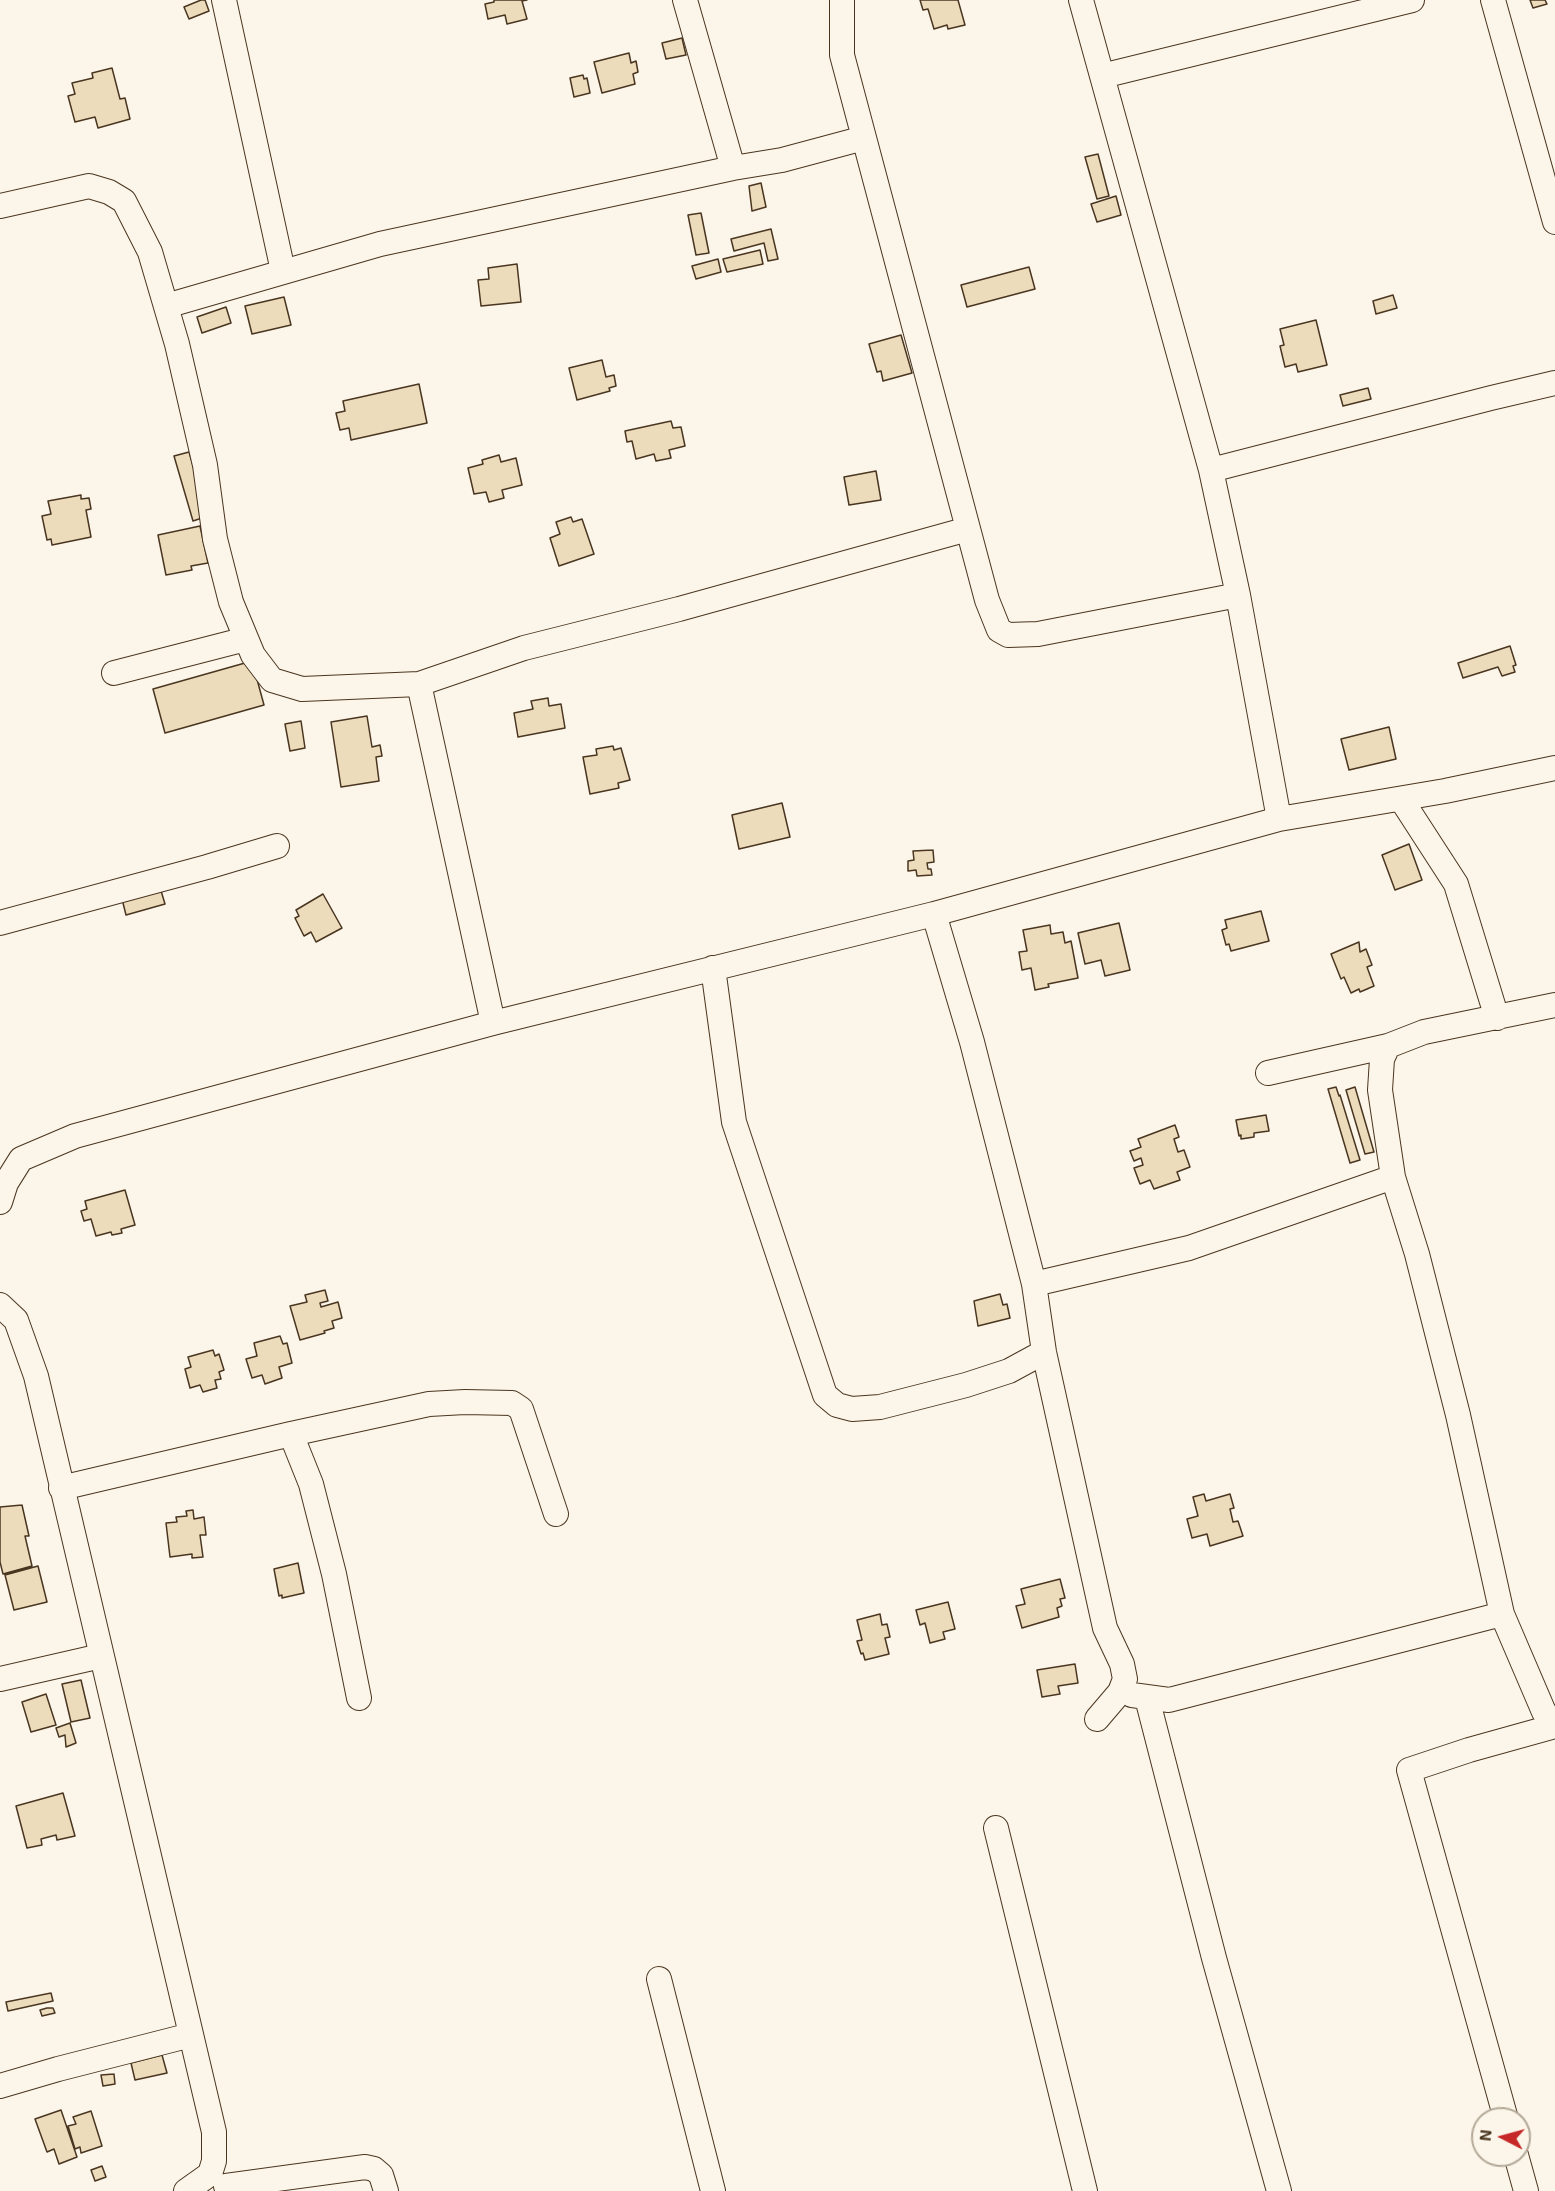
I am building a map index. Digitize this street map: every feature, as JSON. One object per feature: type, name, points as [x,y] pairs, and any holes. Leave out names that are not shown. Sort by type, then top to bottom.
[{"type":"street","points":[[224,0],[283,271]]},
{"type":"street","points":[[685,0],[733,168]]},
{"type":"street","points":[[842,0],[842,55],[987,600],[999,630],[1008,635],[1038,634],[1238,595]]},
{"type":"street","points":[[1081,0],[1211,470],[1238,595],[1279,819]]},
{"type":"street","points":[[1102,76],[1412,0]]},
{"type":"street","points":[[1493,0],[1555,222]]},
{"type":"street","points":[[166,306],[380,244],[733,168],[782,160],[864,138]]},
{"type":"street","points":[[0,206],[89,186],[109,192],[124,201],[150,252],[177,344],[205,465],[215,539],[231,602],[254,655],[272,680],[302,689],[419,684],[524,648],[679,609],[968,529]]},
{"type":"street","points":[[1211,470],[1555,383]]},
{"type":"street","points":[[114,674],[246,639]]},
{"type":"street","points":[[419,684],[493,1023]]},
{"type":"street","points":[[0,1202],[6,1183],[21,1159],[75,1136],[493,1023],[934,914],[1279,819],[1446,791],[1555,768]]},
{"type":"street","points":[[1401,799],[1456,884],[1497,1018]]},
{"type":"street","points":[[0,923],[277,846]]},
{"type":"street","points":[[934,914],[972,1042],[1034,1284],[1044,1352],[1105,1628],[1122,1664],[1125,1679],[1120,1692],[1096,1719]]},
{"type":"street","points":[[713,968],[734,1122],[825,1395],[837,1406],[852,1409],[880,1407],[966,1385],[1009,1371],[1044,1352]]},
{"type":"street","points":[[1268,1073],[1388,1046],[1424,1032],[1555,1005]]},
{"type":"street","points":[[1388,1046],[1382,1059],[1380,1090],[1393,1177],[1417,1254],[1458,1415],[1502,1614],[1544,1712],[1555,1725],[1408,1770],[1503,2107]]},
{"type":"street","points":[[1034,1284],[1189,1248],[1393,1177]]},
{"type":"street","points":[[0,1305],[16,1320],[36,1376],[214,2132],[214,2161],[221,2184]]},
{"type":"street","points":[[62,1488],[429,1404],[512,1403],[521,1409],[556,1514]]},
{"type":"street","points":[[291,1434],[311,1484],[334,1574],[359,1698]]},
{"type":"street","points":[[1120,1692],[1169,1700],[1502,1614]]},
{"type":"street","points":[[0,1679],[101,1656]]},
{"type":"street","points":[[1147,1698],[1214,1958],[1279,2191]]},
{"type":"street","points":[[996,1828],[1085,2191]]},
{"type":"street","points":[[659,1979],[713,2191]]},
{"type":"street","points":[[0,2086],[191,2035]]},
{"type":"street","points":[[186,2191],[221,2184],[365,2167],[374,2169],[381,2175],[386,2191]]},
{"type":"street","points":[[1519,2167],[1526,2191]]},
{"type":"building","points":[[205,0],[209,11],[189,19],[184,7]]},
{"type":"building","points":[[494,0],[527,0],[522,1],[527,19],[507,24],[505,15],[488,19],[485,4],[494,2]]},
{"type":"building","points":[[920,0],[958,0],[965,25],[948,29],[947,25],[934,29],[928,9],[923,10]]},
{"type":"building","points":[[1530,0],[1545,0],[1547,4],[1533,8]]},
{"type":"building","points":[[682,38],[686,55],[666,59],[662,43]]},
{"type":"building","points":[[629,53],[631,63],[636,61],[638,72],[633,74],[635,84],[602,93],[594,62]]},
{"type":"building","points":[[112,68],[120,99],[125,98],[130,119],[98,128],[95,117],[75,122],[68,96],[75,94],[72,83],[93,78],[92,73]]},
{"type":"building","points":[[583,75],[584,79],[587,78],[590,93],[574,97],[570,78]]},
{"type":"building","points":[[1098,154],[1109,196],[1097,199],[1085,157]]},
{"type":"building","points":[[761,183],[766,207],[752,211],[749,186]]},
{"type":"building","points":[[1116,196],[1121,215],[1097,222],[1091,204]]},
{"type":"building","points":[[701,213],[709,253],[696,255],[688,215]]},
{"type":"building","points":[[771,229],[778,259],[768,261],[764,243],[734,251],[731,239]]},
{"type":"building","points":[[760,250],[763,264],[727,272],[723,259]]},
{"type":"building","points":[[718,259],[721,272],[696,279],[692,266]]},
{"type":"building","points":[[517,264],[521,302],[481,306],[478,280],[489,279],[488,268]]},
{"type":"building","points":[[1029,267],[1035,289],[967,307],[961,285]]},
{"type":"building","points":[[1393,295],[1397,308],[1376,314],[1373,301]]},
{"type":"building","points":[[284,297],[291,325],[252,334],[245,306]]},
{"type":"building","points":[[226,307],[231,323],[202,333],[197,317]]},
{"type":"building","points":[[1316,320],[1327,365],[1298,372],[1296,364],[1285,367],[1280,346],[1284,345],[1280,329]]},
{"type":"building","points":[[901,335],[912,373],[883,381],[881,371],[877,372],[869,344]]},
{"type":"building","points":[[602,360],[606,377],[614,375],[616,386],[609,388],[610,391],[577,400],[569,368]]},
{"type":"building","points":[[419,384],[427,423],[351,440],[349,428],[340,430],[336,413],[345,411],[343,401]]},
{"type":"building","points":[[1368,388],[1371,399],[1343,406],[1340,395]]},
{"type":"building","points":[[671,421],[673,428],[681,427],[685,446],[669,450],[671,458],[656,461],[654,454],[636,459],[632,441],[627,442],[625,431]]},
{"type":"building","points":[[189,452],[208,516],[193,521],[174,456]]},
{"type":"building","points":[[499,455],[501,462],[516,458],[522,485],[502,490],[504,498],[489,502],[486,492],[474,494],[468,468],[483,464],[482,460]]},
{"type":"building","points":[[876,471],[881,500],[849,505],[844,477]]},
{"type":"building","points":[[81,495],[81,499],[89,498],[91,509],[86,510],[91,537],[52,545],[51,539],[47,540],[42,516],[51,514],[48,501]]},
{"type":"building","points":[[571,517],[573,522],[582,519],[594,554],[559,566],[550,538],[560,534],[556,522]]},
{"type":"building","points":[[200,526],[208,563],[191,566],[192,570],[166,575],[158,535]]},
{"type":"building","points":[[1510,646],[1516,665],[1513,666],[1515,672],[1502,676],[1498,667],[1463,678],[1458,663]]},
{"type":"building","points":[[252,661],[264,705],[165,733],[153,689]]},
{"type":"building","points":[[548,698],[549,706],[561,704],[565,728],[518,737],[514,713],[533,709],[531,701]]},
{"type":"building","points":[[367,716],[372,747],[380,745],[382,756],[376,757],[379,781],[341,787],[331,722]]},
{"type":"building","points":[[301,721],[305,748],[290,751],[285,724]]},
{"type":"building","points":[[1389,727],[1396,759],[1349,770],[1341,739]]},
{"type":"building","points":[[613,746],[614,750],[621,748],[630,780],[618,783],[619,788],[590,794],[583,757],[597,755],[596,749]]},
{"type":"building","points":[[782,803],[790,837],[739,849],[732,815]]},
{"type":"building","points":[[1409,844],[1422,880],[1395,890],[1382,855]]},
{"type":"building","points":[[933,850],[934,862],[927,863],[932,875],[917,876],[916,870],[908,871],[908,861],[914,860],[913,851]]},
{"type":"building","points":[[159,884],[165,904],[126,915],[121,895]]},
{"type":"building","points":[[323,894],[342,928],[316,942],[311,932],[304,936],[295,918],[299,916],[296,910]]},
{"type":"building","points":[[1261,911],[1269,941],[1231,951],[1229,944],[1226,945],[1222,930],[1227,928],[1225,920]]},
{"type":"building","points":[[1119,923],[1130,970],[1105,976],[1101,960],[1085,964],[1078,933]]},
{"type":"building","points":[[1050,925],[1051,934],[1063,932],[1065,943],[1071,941],[1078,978],[1048,984],[1049,987],[1035,990],[1031,968],[1022,970],[1019,952],[1027,951],[1023,930]]},
{"type":"building","points":[[1359,942],[1360,952],[1366,949],[1372,965],[1367,967],[1374,986],[1351,993],[1344,977],[1341,979],[1331,954]]},
{"type":"building","points":[[1336,1087],[1360,1160],[1350,1163],[1328,1089]]},
{"type":"building","points":[[1355,1087],[1374,1152],[1365,1154],[1346,1090]]},
{"type":"building","points":[[1266,1115],[1269,1131],[1254,1133],[1254,1137],[1241,1139],[1236,1120]]},
{"type":"building","points":[[1175,1125],[1179,1137],[1174,1139],[1178,1152],[1184,1150],[1190,1167],[1177,1172],[1180,1180],[1154,1189],[1150,1180],[1140,1184],[1134,1168],[1143,1165],[1141,1158],[1134,1161],[1130,1151],[1141,1147],[1138,1139]]},
{"type":"building","points":[[125,1190],[135,1225],[121,1229],[122,1233],[112,1235],[111,1232],[96,1236],[91,1219],[84,1221],[81,1211],[87,1209],[85,1201]]},
{"type":"building","points":[[325,1290],[328,1301],[320,1303],[321,1307],[338,1302],[342,1318],[332,1321],[334,1328],[324,1331],[325,1333],[300,1340],[290,1306],[307,1302],[305,1295]]},
{"type":"building","points":[[1000,1294],[1003,1305],[1007,1304],[1010,1318],[978,1326],[974,1301]]},
{"type":"building","points":[[280,1336],[283,1344],[287,1343],[292,1363],[279,1367],[282,1378],[265,1384],[262,1375],[252,1378],[246,1359],[257,1356],[254,1343]]},
{"type":"building","points":[[213,1350],[215,1356],[219,1354],[224,1370],[219,1372],[221,1379],[215,1380],[217,1388],[203,1392],[200,1385],[190,1388],[185,1369],[191,1367],[188,1357]]},
{"type":"building","points":[[1204,1494],[1206,1501],[1230,1494],[1234,1508],[1230,1509],[1233,1522],[1238,1521],[1243,1536],[1210,1546],[1207,1534],[1192,1538],[1187,1519],[1198,1516],[1193,1497]]},
{"type":"building","points":[[22,1505],[29,1536],[25,1536],[32,1566],[3,1574],[0,1562],[0,1507]]},
{"type":"building","points":[[193,1510],[194,1519],[204,1517],[206,1535],[200,1535],[203,1557],[192,1558],[192,1554],[170,1557],[166,1523],[177,1522],[176,1517],[187,1516],[186,1511]]},
{"type":"building","points":[[298,1563],[304,1593],[282,1598],[282,1595],[279,1596],[274,1569]]},
{"type":"building","points":[[38,1566],[47,1602],[14,1610],[5,1575]]},
{"type":"building","points":[[1060,1579],[1065,1598],[1060,1599],[1062,1606],[1057,1608],[1059,1617],[1022,1628],[1016,1606],[1025,1604],[1021,1589]]},
{"type":"building","points":[[948,1602],[955,1629],[943,1632],[945,1639],[930,1643],[925,1623],[920,1625],[916,1610]]},
{"type":"building","points":[[880,1614],[882,1625],[887,1624],[890,1637],[885,1638],[889,1654],[865,1660],[857,1641],[862,1640],[857,1620]]},
{"type":"building","points":[[1075,1664],[1078,1683],[1058,1686],[1060,1694],[1042,1697],[1037,1670]]},
{"type":"building","points":[[81,1680],[90,1718],[71,1722],[62,1684]]},
{"type":"building","points":[[46,1694],[56,1725],[31,1732],[22,1702]]},
{"type":"building","points":[[70,1723],[76,1743],[66,1747],[65,1735],[59,1737],[56,1728]]},
{"type":"building","points":[[63,1793],[75,1836],[57,1840],[56,1835],[41,1839],[42,1845],[27,1848],[16,1806]]},
{"type":"building","points":[[51,1993],[53,2001],[8,2011],[6,2002]]},
{"type":"building","points":[[53,2008],[55,2013],[42,2016],[40,2010]]},
{"type":"building","points":[[162,2055],[167,2073],[135,2080],[131,2063]]},
{"type":"building","points":[[114,2074],[115,2084],[103,2086],[101,2075]]},
{"type":"building","points":[[61,2110],[77,2157],[59,2164],[54,2149],[47,2152],[35,2119]]},
{"type":"building","points":[[91,2111],[102,2146],[81,2153],[80,2147],[75,2149],[68,2126],[76,2124],[73,2117]]},
{"type":"building","points":[[102,2166],[106,2177],[95,2181],[91,2170]]}]
